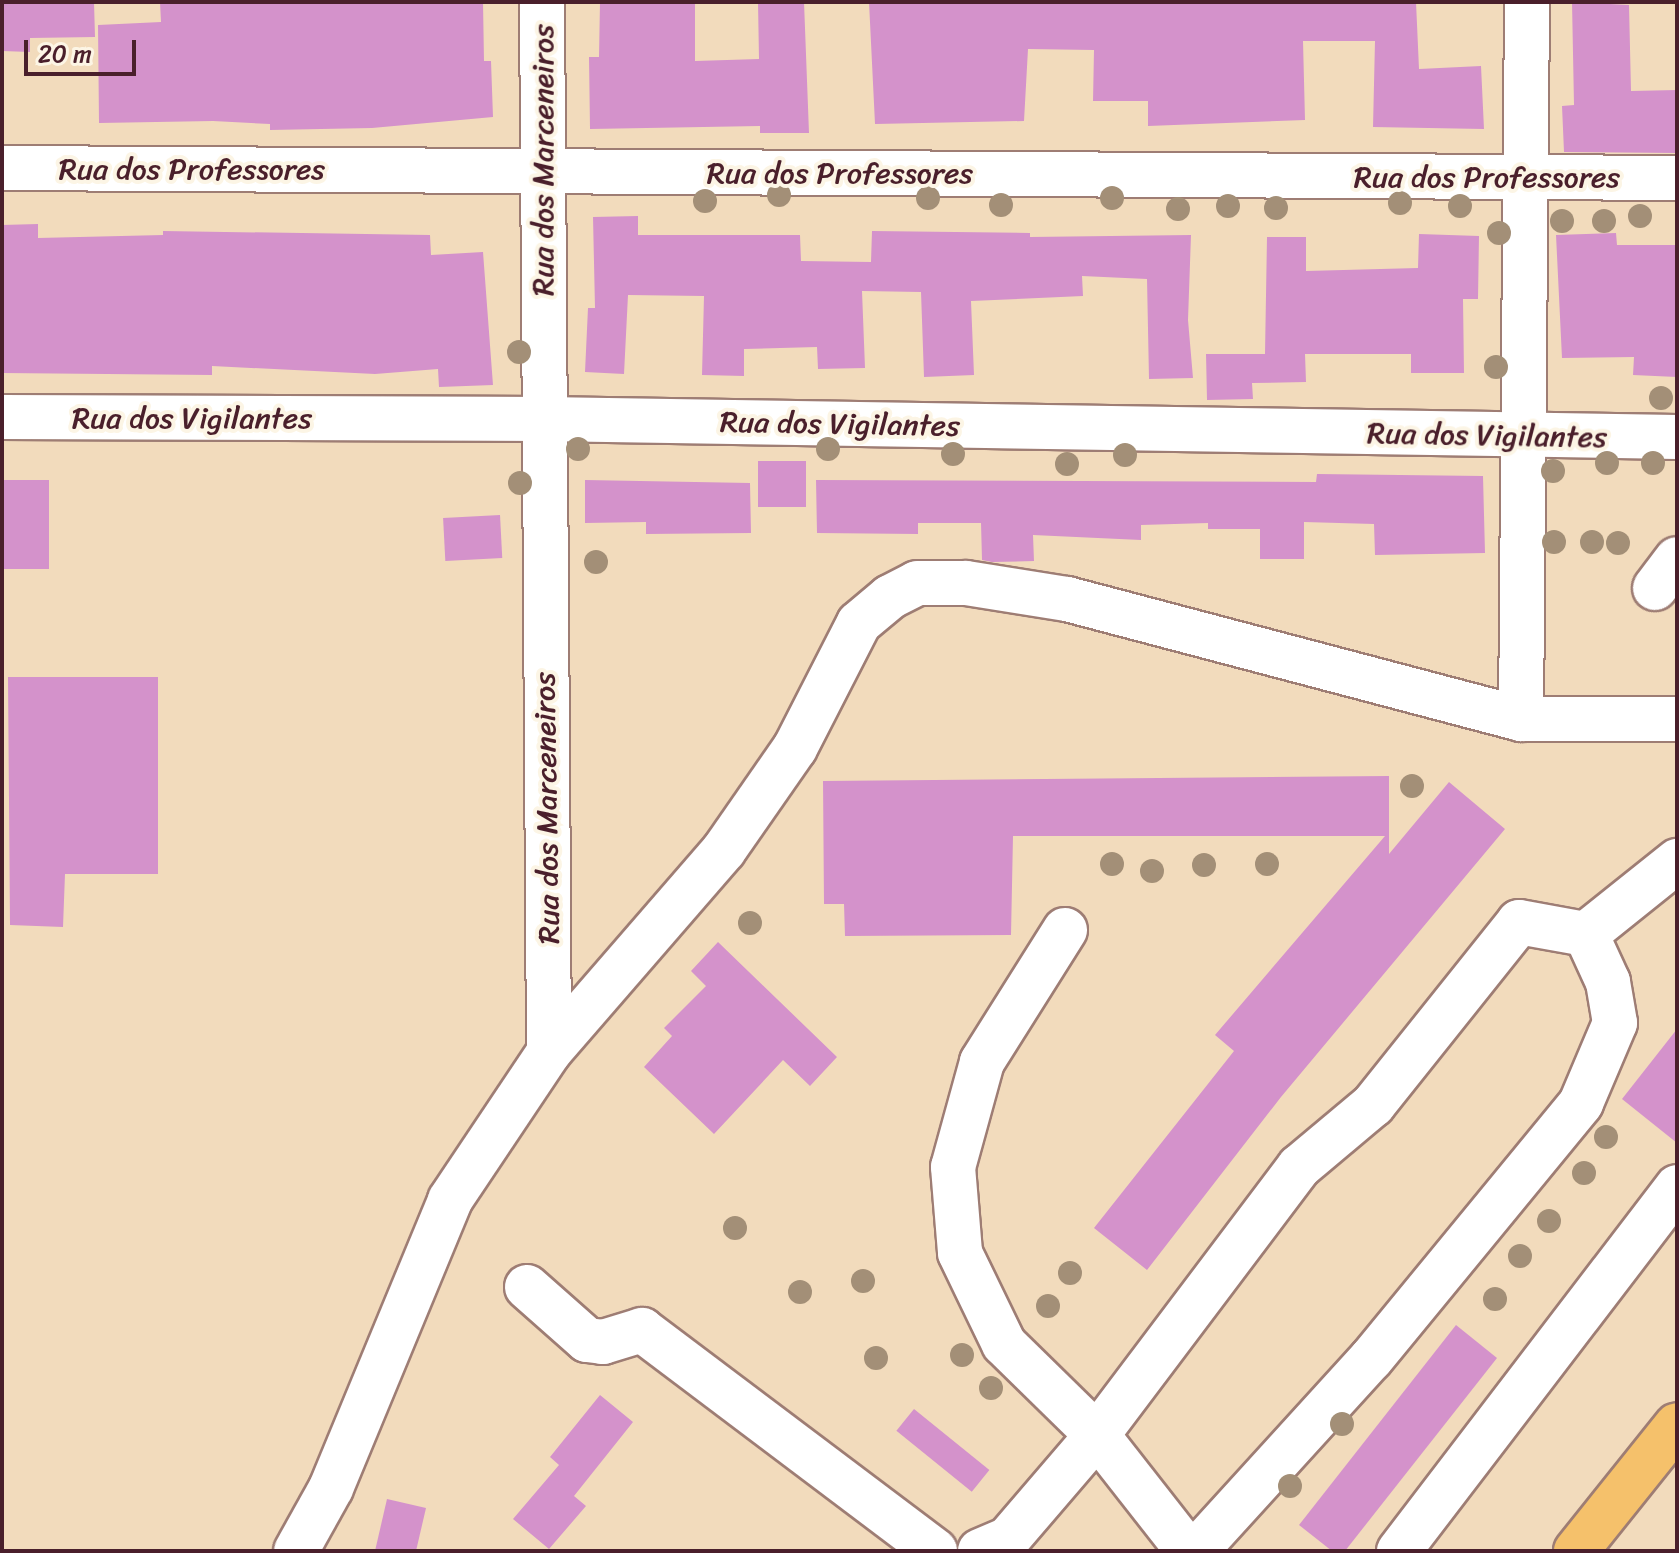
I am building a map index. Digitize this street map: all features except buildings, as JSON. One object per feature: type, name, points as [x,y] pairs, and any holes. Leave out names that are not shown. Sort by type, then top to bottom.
[{"type":"main road","points":[[1576,1551],[1677,1425]]},
{"type":"street","name":"Rua dos Marceneiros","points":[[542,2],[549,1052]]},
{"type":"street","points":[[1521,719],[1527,436],[1527,2]]},
{"type":"street","name":"Rua dos Professores","points":[[2,168],[1677,178]]},
{"type":"street","name":"Rua dos Vigilantes","points":[[2,417],[544,419],[1677,437]]},
{"type":"street","points":[[296,1551],[331,1488],[450,1200],[549,1052],[724,850],[795,748],[859,623],[890,597],[917,583],[966,583],[1067,599],[1521,719],[1677,719]]},
{"type":"street","points":[[980,1551],[1008,1539],[1097,1435],[1299,1167],[1373,1105],[1519,922],[1586,934],[1677,861]]},
{"type":"street","points":[[1065,930],[982,1062],[953,1167],[960,1253],[1004,1344],[1097,1435],[1188,1551]]},
{"type":"street","points":[[1196,1551],[1252,1496],[1371,1359],[1581,1103],[1615,1023],[1608,982],[1586,934]]},
{"type":"street","points":[[1399,1551],[1677,1187]]},
{"type":"street","points":[[527,1287],[587,1340],[603,1342],[642,1330],[935,1551]]}]
